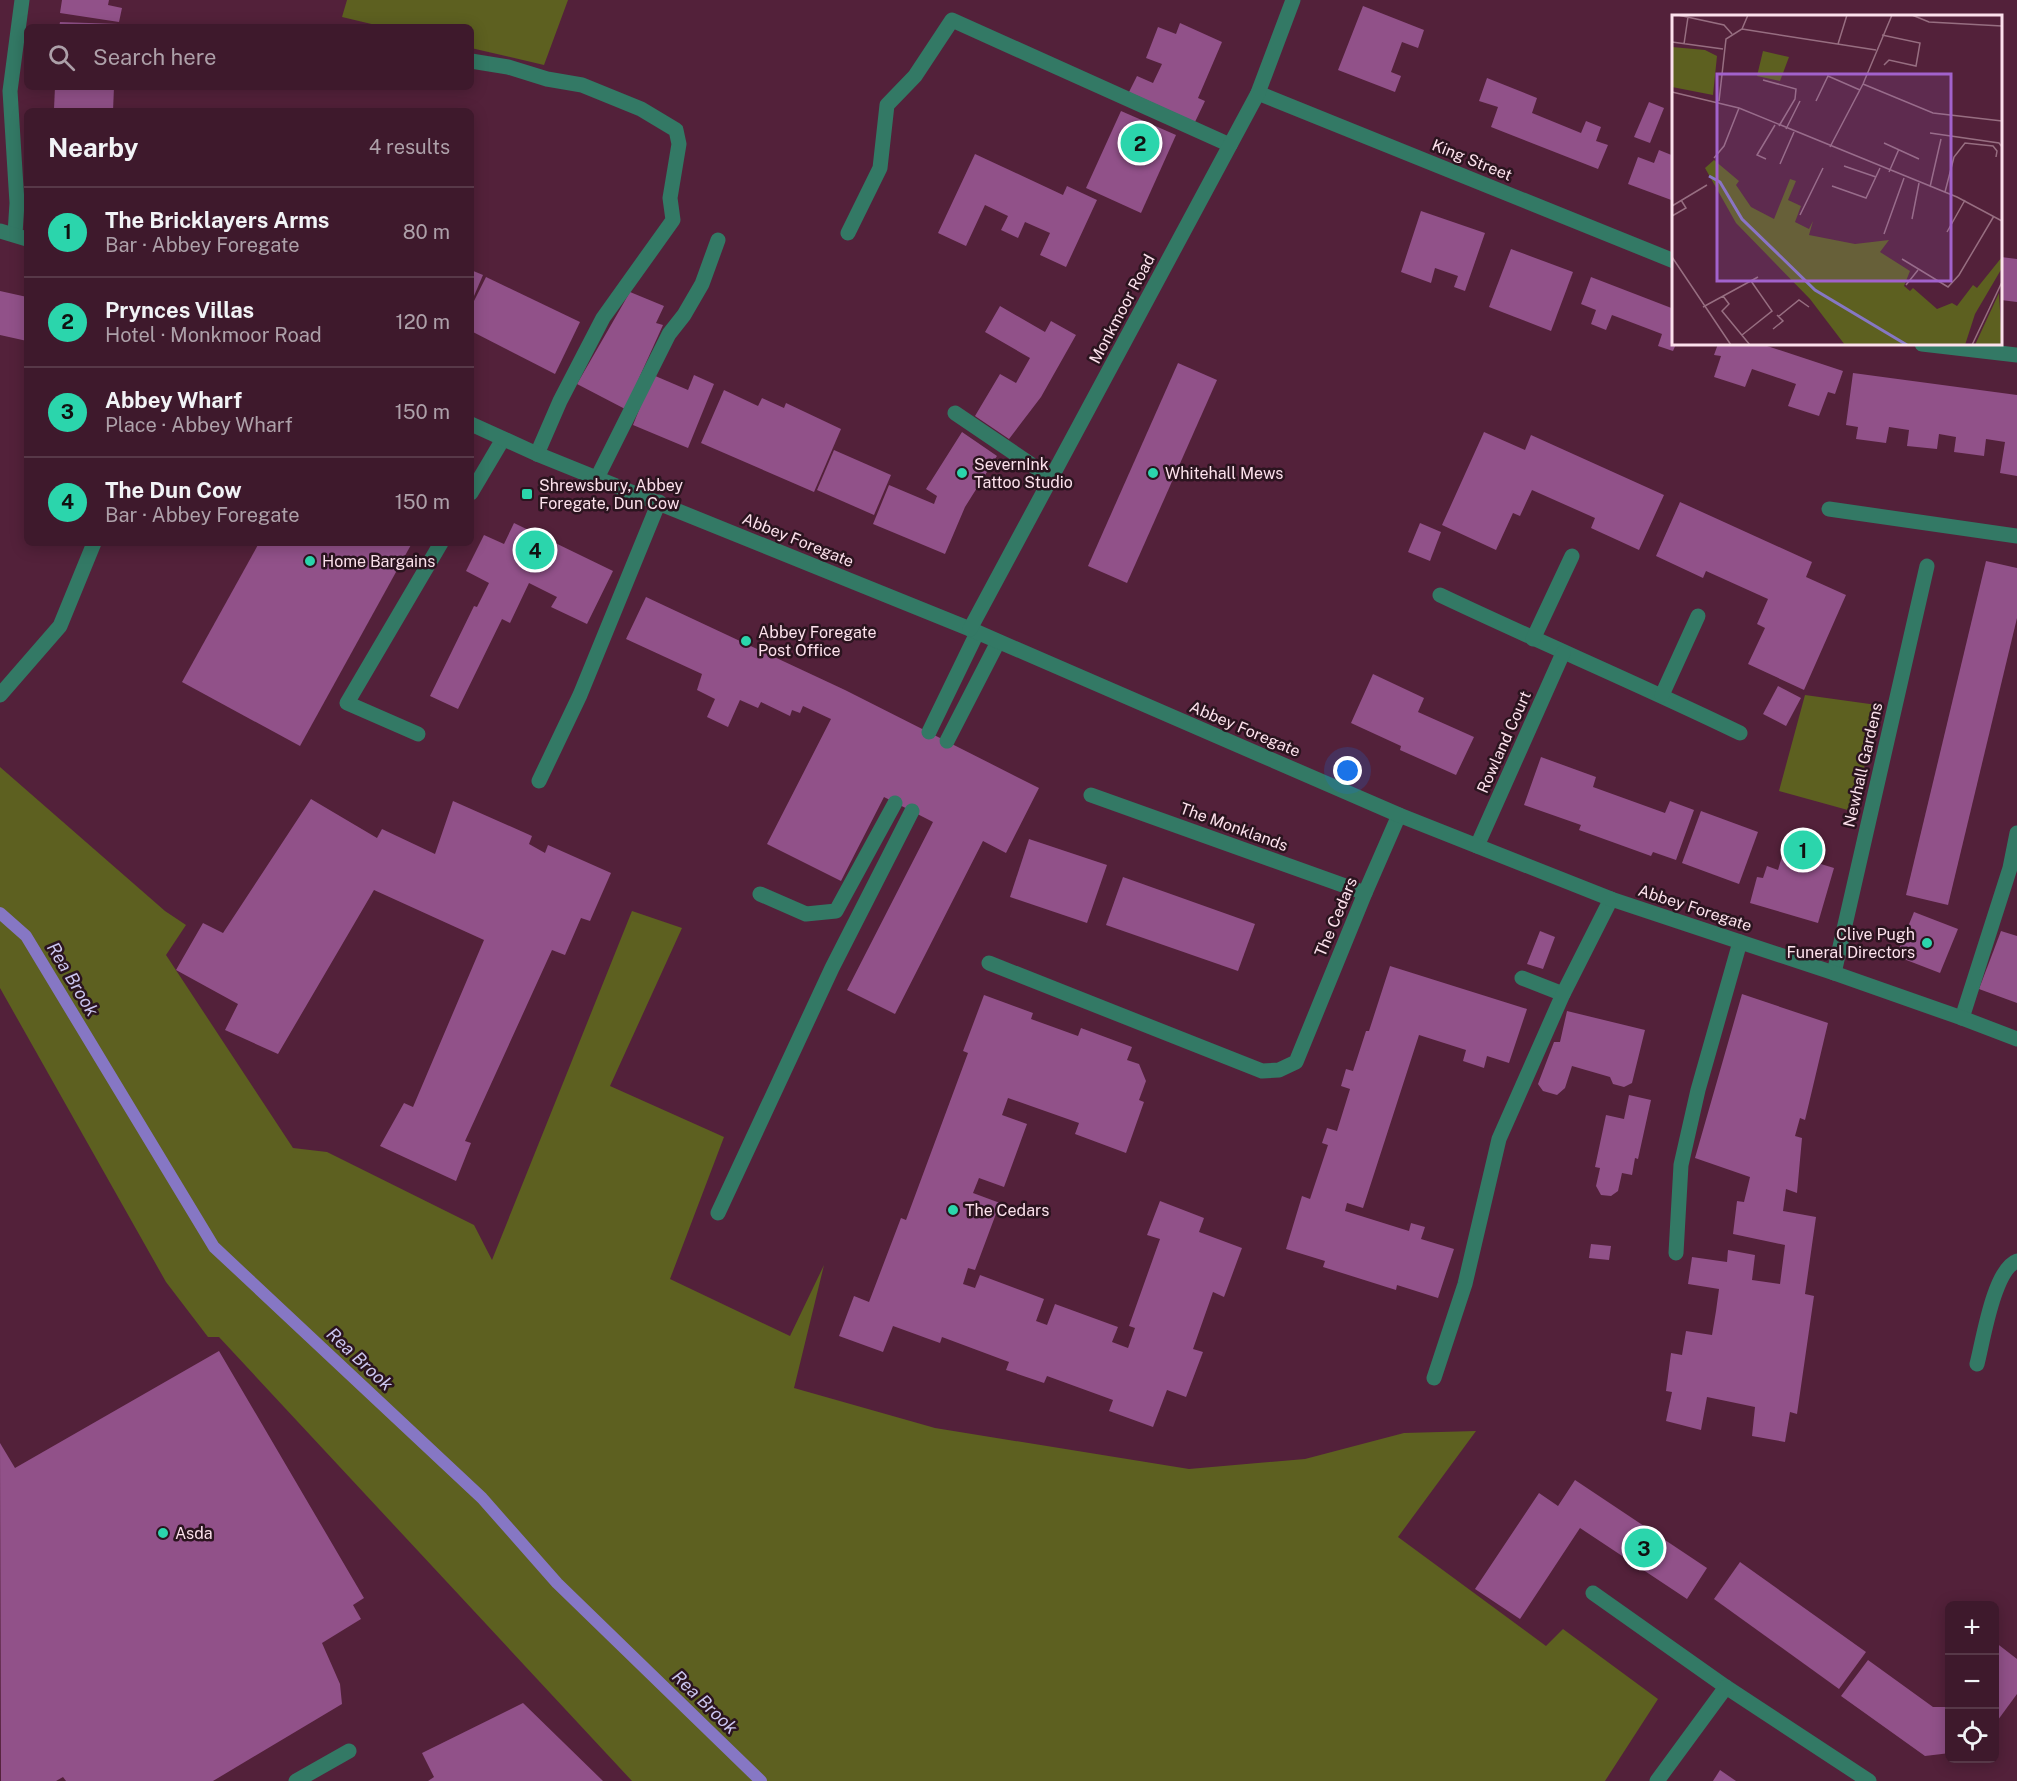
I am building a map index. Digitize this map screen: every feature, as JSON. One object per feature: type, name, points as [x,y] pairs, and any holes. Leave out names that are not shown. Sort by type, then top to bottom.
[{"type":"street","points":[[14,235],[17,203],[10,91],[22,0]]},
{"type":"street","name":"Monkmoor Road","points":[[929,732],[973,631],[1051,478],[1258,93],[1293,0]]},
{"type":"street","points":[[848,233],[880,168],[887,105],[915,76],[952,20],[1230,145]]},
{"type":"street","points":[[474,61],[508,67],[547,79],[582,85],[653,116],[676,130],[679,144],[670,198],[673,220],[603,318],[560,401],[537,454]]},
{"type":"street","name":"King Street","points":[[1258,93],[1672,260]]},
{"type":"street","points":[[597,478],[669,334],[684,315],[702,284],[718,240]]},
{"type":"street","points":[[1931,345],[2017,355]]},
{"type":"street","points":[[955,413],[1051,478]]},
{"type":"street","name":"Abbey Foregate","points":[[474,425],[537,454],[973,631],[1399,815],[1611,899],[1962,1017],[2017,1039]]},
{"type":"street","points":[[474,488],[503,439]]},
{"type":"street","points":[[539,780],[580,694],[659,502]]},
{"type":"street","points":[[1829,509],[2017,536]]},
{"type":"street","points":[[0,694],[60,626],[93,546]]},
{"type":"street","points":[[418,734],[347,703],[439,546]]},
{"type":"street","points":[[1533,639],[1572,556]]},
{"type":"street","name":"Newhall Gardens","points":[[1834,973],[1927,566]]},
{"type":"street","points":[[1440,595],[1563,653],[1662,695],[1740,733]]},
{"type":"street","points":[[1662,695],[1698,616]]},
{"type":"street","points":[[947,741],[998,642]]},
{"type":"street","name":"Rowland Court","points":[[1477,846],[1563,653]]},
{"type":"street","name":"The Monklands","points":[[1091,795],[1365,893]]},
{"type":"street","points":[[760,894],[806,914],[836,911],[895,803]]},
{"type":"street","points":[[718,1213],[832,968],[912,812]]},
{"type":"street","name":"The Cedars","points":[[989,963],[1262,1071],[1279,1070],[1296,1062],[1399,815]]},
{"type":"street","points":[[1962,1017],[2010,868],[2017,833]]},
{"type":"street","points":[[1434,1378],[1465,1284],[1499,1139],[1563,994],[1611,899]]},
{"type":"street","points":[[1676,1253],[1681,1165],[1698,1090],[1740,942]]},
{"type":"street","points":[[1522,978],[1563,994]]},
{"type":"street","points":[[1977,1364],[1991,1305],[2003,1274],[2011,1263],[2017,1261]]},
{"type":"street","points":[[1593,1593],[1726,1687],[1869,1781]]},
{"type":"street","points":[[1657,1781],[1726,1687]]},
{"type":"street","points":[[296,1781],[349,1751]]},
{"type":"shaded area","points":[[347,0],[568,0],[544,65],[474,49],[474,24],[371,24],[342,17]]},
{"type":"shaded area","points":[[1805,695],[1877,705],[1855,812],[1779,791]]},
{"type":"shaded area","points":[[0,767],[165,911],[186,925],[166,955],[293,1148],[327,1152],[474,1225],[492,1260],[632,911],[682,928],[610,1086],[724,1137],[670,1279],[790,1336],[824,1265],[794,1388],[935,1428],[1189,1469],[1305,1459],[1404,1433],[1476,1431],[1398,1537],[1546,1646],[1563,1629],[1658,1699],[1605,1781],[632,1781],[219,1337],[208,1337],[166,1282],[0,988]]},
{"type":"building","points":[[62,0],[109,0],[108,5],[122,8],[119,22],[60,13]]},
{"type":"building","points":[[1363,6],[1424,30],[1418,48],[1402,42],[1391,72],[1401,76],[1395,92],[1338,70]]},
{"type":"building","points":[[60,22],[118,24],[60,24]]},
{"type":"building","points":[[1180,23],[1222,42],[1198,98],[1205,101],[1195,122],[1129,92],[1137,76],[1153,83],[1162,64],[1146,58],[1158,27],[1176,34]]},
{"type":"building","points":[[1487,78],[1537,98],[1532,113],[1581,133],[1586,121],[1601,127],[1596,141],[1608,145],[1598,169],[1491,127],[1498,107],[1479,101]]},
{"type":"building","points":[[55,90],[114,90],[113,108],[54,108]]},
{"type":"building","points":[[1649,102],[1664,108],[1650,143],[1634,137]]},
{"type":"building","points":[[1121,111],[1176,135],[1141,213],[1086,188]]},
{"type":"building","points":[[1659,150],[1672,155],[1672,200],[1628,184],[1638,157],[1654,163]]},
{"type":"building","points":[[975,154],[1063,195],[1067,186],[1097,200],[1066,267],[1040,255],[1050,233],[1025,222],[1018,238],[1001,230],[1008,216],[985,205],[966,246],[938,233]]},
{"type":"building","points":[[1421,211],[1485,233],[1465,291],[1454,287],[1458,276],[1435,268],[1431,283],[1401,272]]},
{"type":"building","points":[[1511,249],[1573,272],[1551,331],[1489,307]]},
{"type":"building","points":[[2002,257],[2017,259],[2017,302],[2002,300]]},
{"type":"building","points":[[474,271],[483,275],[474,296]]},
{"type":"building","points":[[486,277],[580,322],[555,374],[474,333],[474,301]]},
{"type":"building","points":[[1591,277],[1672,308],[1672,345],[1676,345],[1673,351],[1658,346],[1662,334],[1612,315],[1606,330],[1591,324],[1596,310],[1581,304]]},
{"type":"building","points":[[0,291],[24,296],[24,340],[0,335]]},
{"type":"building","points":[[630,292],[664,306],[656,323],[663,325],[625,409],[577,384]]},
{"type":"building","points":[[1000,306],[1045,332],[1051,321],[1076,335],[1041,397],[1009,439],[975,416],[1000,374],[1016,383],[1030,358],[985,332]]},
{"type":"building","points":[[1718,345],[1764,345],[1843,371],[1835,394],[1828,392],[1819,416],[1788,406],[1796,384],[1752,369],[1745,387],[1714,377],[1721,356],[1714,355]]},
{"type":"building","name":"Whitehall Mews","points":[[1178,363],[1217,380],[1127,583],[1088,566]]},
{"type":"building","points":[[1853,373],[2017,395],[2017,476],[2000,473],[2005,442],[1986,439],[1984,456],[1954,452],[1956,437],[1939,434],[1937,449],[1907,446],[1909,430],[1889,427],[1886,443],[1856,439],[1858,427],[1846,425]]},
{"type":"building","points":[[653,375],[688,390],[694,375],[714,384],[688,448],[633,425]]},
{"type":"building","points":[[724,390],[758,406],[762,398],[784,408],[786,403],[841,429],[814,492],[701,443]]},
{"type":"building","points":[[962,432],[997,456],[965,507],[945,554],[873,524],[889,485],[934,504],[937,496],[926,489]]},
{"type":"building","points":[[1484,432],[1525,450],[1531,435],[1664,495],[1639,550],[1591,528],[1595,518],[1532,490],[1520,516],[1513,513],[1496,550],[1442,525]]},
{"type":"building","points":[[834,450],[891,475],[874,515],[817,490]]},
{"type":"building","points":[[1680,502],[1812,562],[1806,577],[1846,595],[1804,690],[1748,664],[1765,628],[1757,624],[1768,599],[1706,571],[1703,578],[1656,556]]},
{"type":"building","points":[[514,523],[613,571],[587,624],[551,607],[557,597],[529,583],[510,623],[502,619],[458,709],[430,696],[474,606],[477,607],[489,583],[466,571],[484,535],[504,544]]},
{"type":"building","points":[[1420,523],[1441,532],[1430,561],[1408,552]]},
{"type":"building","points":[[257,546],[410,546],[300,746],[182,682]]},
{"type":"building","points":[[1986,561],[2017,568],[2017,618],[1948,905],[1906,895]]},
{"type":"building","points":[[646,597],[845,690],[1039,788],[1006,853],[983,841],[895,1014],[847,990],[933,822],[884,797],[841,881],[767,844],[831,719],[803,706],[800,713],[792,710],[790,716],[761,702],[758,708],[740,700],[728,727],[707,717],[715,699],[697,690],[702,674],[626,639]]},
{"type":"building","points":[[1373,674],[1424,698],[1418,712],[1474,737],[1456,775],[1400,750],[1401,746],[1351,723]]},
{"type":"building","points":[[1778,686],[1801,698],[1786,726],[1763,714]]},
{"type":"building","points":[[1541,757],[1596,777],[1593,787],[1665,813],[1670,801],[1694,810],[1676,860],[1653,852],[1651,856],[1579,830],[1581,825],[1524,805]]},
{"type":"building","points":[[311,799],[377,838],[382,829],[435,854],[453,801],[532,836],[529,844],[545,853],[548,845],[611,873],[590,921],[581,918],[565,955],[552,950],[465,1141],[471,1143],[456,1181],[380,1146],[404,1103],[413,1107],[484,940],[374,890],[278,1054],[225,1030],[238,1004],[176,970],[203,923],[223,933]]},
{"type":"building","points":[[1701,811],[1758,832],[1739,884],[1682,863]]},
{"type":"building","points":[[1788,836],[1808,842],[1805,851],[1813,854],[1811,861],[1834,868],[1818,923],[1750,903],[1757,877],[1763,878],[1767,866],[1778,870]]},
{"type":"building","points":[[1029,839],[1107,865],[1087,923],[1010,897]]},
{"type":"building","points":[[1123,877],[1255,924],[1238,971],[1106,925]]},
{"type":"building","name":"Clive Pugh Funeral Directors","points":[[1914,912],[1958,929],[1940,973],[1896,956]]},
{"type":"building","points":[[1540,931],[1555,937],[1543,969],[1527,964]]},
{"type":"building","points":[[2001,931],[2017,936],[2017,1003],[1979,989]]},
{"type":"building","points":[[1390,966],[1527,1009],[1509,1063],[1487,1056],[1484,1068],[1463,1061],[1466,1050],[1419,1035],[1363,1208],[1347,1203],[1345,1211],[1409,1231],[1411,1223],[1425,1227],[1421,1239],[1454,1249],[1438,1298],[1397,1285],[1396,1290],[1323,1267],[1325,1261],[1286,1249],[1302,1196],[1310,1199],[1328,1145],[1322,1143],[1327,1128],[1337,1131],[1350,1089],[1341,1086],[1346,1069],[1353,1071]]},
{"type":"building","points":[[1742,994],[1828,1023],[1805,1120],[1800,1118],[1795,1136],[1802,1138],[1797,1193],[1786,1189],[1783,1211],[1816,1217],[1805,1294],[1814,1296],[1797,1414],[1790,1412],[1785,1442],[1752,1436],[1755,1407],[1707,1397],[1701,1430],[1666,1421],[1672,1392],[1666,1391],[1671,1353],[1682,1355],[1686,1331],[1712,1335],[1716,1311],[1719,1289],[1688,1284],[1692,1257],[1727,1262],[1728,1250],[1755,1255],[1752,1280],[1780,1284],[1785,1245],[1733,1234],[1737,1201],[1744,1202],[1750,1177],[1695,1158]]},
{"type":"building","name":"The Cedars","points":[[984,995],[1033,1013],[1031,1019],[1078,1036],[1081,1028],[1132,1047],[1127,1060],[1139,1064],[1146,1081],[1139,1100],[1144,1102],[1126,1153],[1075,1134],[1079,1123],[1008,1098],[1002,1115],[1027,1124],[1004,1187],[979,1178],[973,1193],[1000,1203],[975,1270],[968,1268],[963,1284],[975,1288],[980,1275],[1044,1299],[1036,1321],[1047,1325],[1055,1304],[1118,1327],[1112,1342],[1128,1348],[1135,1328],[1129,1326],[1160,1239],[1147,1235],[1160,1201],[1204,1218],[1199,1232],[1242,1248],[1224,1297],[1213,1292],[1193,1349],[1203,1352],[1186,1397],[1167,1390],[1153,1427],[1109,1411],[1113,1400],[1047,1376],[1044,1383],[1006,1370],[1009,1362],[942,1337],[940,1343],[893,1326],[883,1352],[839,1336],[854,1296],[869,1302],[901,1218],[906,1220],[968,1053],[963,1051]]},
{"type":"building","points":[[1567,1011],[1645,1030],[1632,1083],[1624,1087],[1613,1084],[1610,1077],[1572,1066],[1565,1088],[1557,1095],[1543,1091],[1538,1084],[1554,1042],[1560,1042]]},
{"type":"building","points":[[1629,1095],[1651,1100],[1638,1159],[1635,1158],[1632,1175],[1622,1173],[1618,1191],[1611,1196],[1601,1195],[1596,1186],[1600,1168],[1595,1167],[1606,1115],[1624,1119]]},
{"type":"building","points":[[1591,1244],[1611,1246],[1609,1260],[1589,1258]]},
{"type":"building","name":"Asda","points":[[219,1351],[364,1598],[353,1605],[361,1619],[322,1643],[340,1684],[342,1704],[213,1781],[66,1781],[63,1777],[56,1781],[1,1781],[0,1443],[15,1468]]},
{"type":"building","points":[[1575,1480],[1707,1568],[1687,1599],[1580,1528],[1520,1619],[1475,1589],[1539,1493],[1558,1506]]},
{"type":"building","points":[[1740,1562],[1866,1652],[1839,1689],[1714,1599]]},
{"type":"building","points":[[1999,1645],[2017,1659],[2017,1694],[1999,1719]]},
{"type":"building","points":[[1868,1660],[1933,1707],[1945,1707],[1945,1754],[1925,1756],[1841,1696]]},
{"type":"building","points":[[523,1703],[603,1781],[428,1781],[434,1777],[422,1753]]},
{"type":"building","points":[[1720,1770],[1736,1781],[1713,1781]]},
{"type":"waterway","name":"Rea Brook","points":[[0,913],[26,936],[214,1247],[482,1498],[557,1583],[761,1781]]},
{"type":"place","name":"Prynces Villas","points":[[1140,143]]},
{"type":"place","name":"SevernInk Tattoo Studio","points":[[962,473]]},
{"type":"place","name":"Whitehall Mews","points":[[1153,473]]},
{"type":"place","name":"Shrewsbury, Abbey Foregate, Dun Cow","points":[[527,494]]},
{"type":"place","name":"The Dun Cow","points":[[535,550]]},
{"type":"place","name":"Home Bargains","points":[[310,561]]},
{"type":"place","name":"Abbey Foregate Post Office","points":[[746,641]]},
{"type":"place","name":"The Bricklayers Arms","points":[[1803,850]]},
{"type":"place","name":"Clive Pugh Funeral Directors","points":[[1927,943]]},
{"type":"place","name":"The Cedars","points":[[953,1210]]},
{"type":"place","name":"Asda","points":[[163,1533]]},
{"type":"place","name":"Abbey Wharf","points":[[1644,1548]]}]
